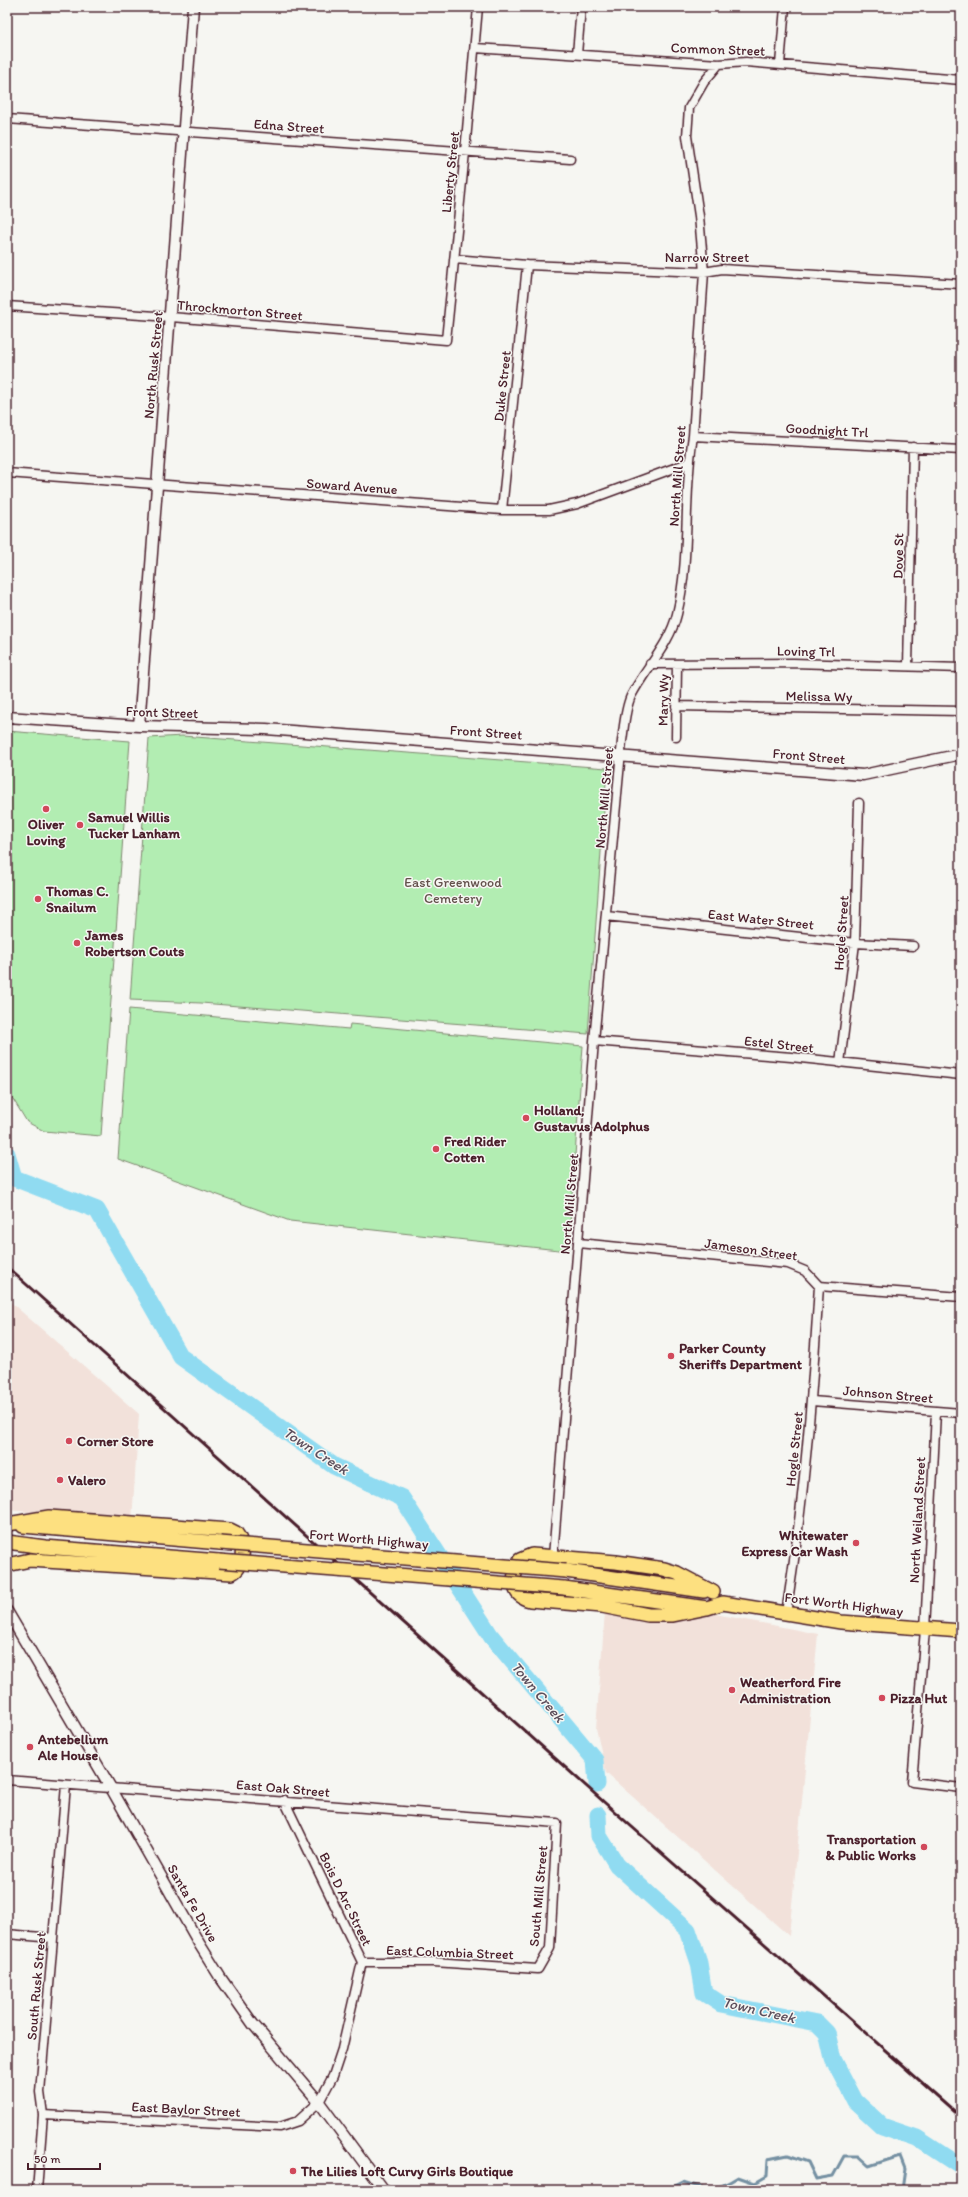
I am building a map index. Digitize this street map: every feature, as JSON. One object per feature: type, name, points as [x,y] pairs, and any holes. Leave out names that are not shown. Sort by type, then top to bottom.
[{"type":"main road","points":[[7,1565],[30,1560],[232,1573],[238,1570],[242,1544],[236,1533],[230,1530],[49,1517],[8,1524]]},
{"type":"main road","name":"Fort Worth Highway","points":[[8,1524],[566,1571],[713,1592]]},
{"type":"main road","name":"Fort Worth Highway","points":[[7,1542],[45,1547],[564,1588],[707,1608],[723,1603],[841,1622],[924,1630],[961,1631]]},
{"type":"main road","points":[[7,1565],[16,1555],[45,1547]]},
{"type":"main road","points":[[707,1608],[673,1615],[648,1615],[602,1606],[530,1600],[522,1598],[516,1594],[514,1587],[517,1566],[520,1560],[532,1555],[553,1556],[664,1569],[677,1573],[713,1592],[723,1603]]},
{"type":"street","name":"North Rusk Street","points":[[139,726],[185,132],[193,7]]},
{"type":"street","name":"Liberty Street","points":[[446,340],[466,152],[478,7]]},
{"type":"street","points":[[577,54],[581,7]]},
{"type":"street","points":[[780,64],[784,7]]},
{"type":"street","name":"Common Street","points":[[475,48],[719,64],[746,62],[780,64],[961,80]]},
{"type":"street","name":"North Mill Street","points":[[553,1556],[594,1041],[621,755],[630,698],[668,636],[677,616],[684,571],[688,463],[692,436],[704,272],[699,216],[687,136],[689,108],[704,82],[719,64]]},
{"type":"street","name":"Edna Street","points":[[7,119],[570,159]]},
{"type":"street","name":"Narrow Street","points":[[454,259],[528,265],[704,272],[722,269],[961,284]]},
{"type":"street","name":"Duke Street","points":[[502,510],[528,265]]},
{"type":"street","name":"Throckmorton Street","points":[[7,306],[171,317],[446,340]]},
{"type":"street","name":"Goodnight Trl","points":[[692,436],[961,450]]},
{"type":"street","name":"Dove St","points":[[908,666],[913,447]]},
{"type":"street","name":"Soward Avenue","points":[[7,473],[502,510],[549,510],[577,504],[688,463]]},
{"type":"street","name":"Loving Trl","points":[[650,664],[793,663],[961,668]]},
{"type":"street","name":"Mary Wy","points":[[676,737],[677,664]]},
{"type":"street","name":"Melissa Wy","points":[[676,706],[961,711]]},
{"type":"street","name":"Front Street","points":[[7,717],[139,726],[266,730],[621,755],[863,775],[961,754]]},
{"type":"street","name":"Hogle Street","points":[[840,1063],[855,943],[859,804]]},
{"type":"street","name":"East Water Street","points":[[606,916],[855,943],[913,946]]},
{"type":"street","name":"Estel Street","points":[[594,1041],[961,1075]]},
{"type":"street","name":"Jameson Street","points":[[579,1243],[788,1264],[806,1271],[819,1286]]},
{"type":"street","points":[[819,1286],[961,1297]]},
{"type":"street","name":"Hogle Street","points":[[786,1613],[798,1537],[812,1401],[819,1286]]},
{"type":"street","name":"Johnson Street","points":[[812,1401],[961,1413]]},
{"type":"street","name":"North Weiland Street","points":[[936,1412],[924,1630],[912,1782],[961,1788]]},
{"type":"street","name":"Santa Fe Drive","points":[[7,1611],[220,1977],[253,2024],[319,2102],[384,2190]]},
{"type":"street","name":"East Oak Street","points":[[7,1780],[284,1800],[557,1823]]},
{"type":"street","name":"South Rusk Street","points":[[37,2190],[43,2115],[40,2092],[66,1785]]},
{"type":"street","name":"Bois D Arc Street","points":[[284,1800],[362,1962],[342,2049],[333,2076],[319,2102]]},
{"type":"street","name":"South Mill Street","points":[[538,1969],[550,1948],[557,1823]]},
{"type":"street","points":[[7,1934],[53,1938]]},
{"type":"street","name":"East Columbia Street","points":[[362,1962],[434,1962],[538,1969]]},
{"type":"street","name":"East Baylor Street","points":[[43,2115],[280,2126],[298,2121],[319,2102]]},
{"type":"shaded area","points":[[7,1299],[139,1414],[132,1521],[7,1510]]},
{"type":"shaded area","points":[[605,1612],[705,1612],[818,1634],[789,1936],[606,1773],[596,1728]]},
{"type":"green space","points":[[7,731],[130,741],[101,1136],[44,1131],[27,1122],[7,1089]]},
{"type":"green space","name":"East Greenwood Cemetery","points":[[182,736],[607,768],[588,1034],[201,1003],[130,1000],[149,738]]},
{"type":"green space","points":[[129,1009],[349,1029],[350,1024],[583,1046],[568,1251],[290,1221],[118,1159]]},
{"type":"waterway","name":"Town Creek","points":[[7,1154],[14,1178],[97,1210],[181,1357],[334,1466],[402,1498],[491,1636],[595,1760],[597,1784]]},
{"type":"waterway","name":"Town Creek","points":[[598,1815],[599,1836],[617,1865],[688,1930],[699,1963],[704,1993],[721,2004],[817,2023],[827,2033],[833,2059],[855,2101],[882,2126],[917,2138],[961,2167]]},
{"type":"waterway","points":[[667,2190],[683,2182],[698,2187],[717,2187],[738,2177],[755,2183],[767,2176],[768,2159],[788,2155],[808,2162],[816,2179],[833,2176],[844,2156],[858,2156],[869,2166],[900,2156],[905,2169],[902,2190]]},
{"type":"railway","points":[[7,1267],[615,1812],[961,2117]]},
{"type":"place","name":"Oliver Loving","points":[[46,809]]},
{"type":"place","name":"Samuel Willis Tucker Lanham","points":[[80,825]]},
{"type":"place","name":"Thomas C. Snailum","points":[[38,899]]},
{"type":"place","name":"James Robertson Couts","points":[[77,943]]},
{"type":"place","name":"Holland, Gustavus Adolphus","points":[[526,1118]]},
{"type":"place","name":"Fred Rider Cotten","points":[[436,1149]]},
{"type":"place","name":"Parker County Sheriffs Department","points":[[671,1356]]},
{"type":"place","name":"Corner Store","points":[[69,1441]]},
{"type":"place","name":"Valero","points":[[60,1480]]},
{"type":"place","name":"Whitewater Express Car Wash","points":[[856,1543]]},
{"type":"place","name":"Weatherford Fire Administration","points":[[732,1690]]},
{"type":"place","name":"Pizza Hut","points":[[882,1698]]},
{"type":"place","name":"Antebellum Ale House","points":[[30,1747]]},
{"type":"place","name":"Transportation & Public Works","points":[[924,1847]]},
{"type":"place","name":"The Lilies Loft Curvy Girls Boutique","points":[[293,2171]]}]
